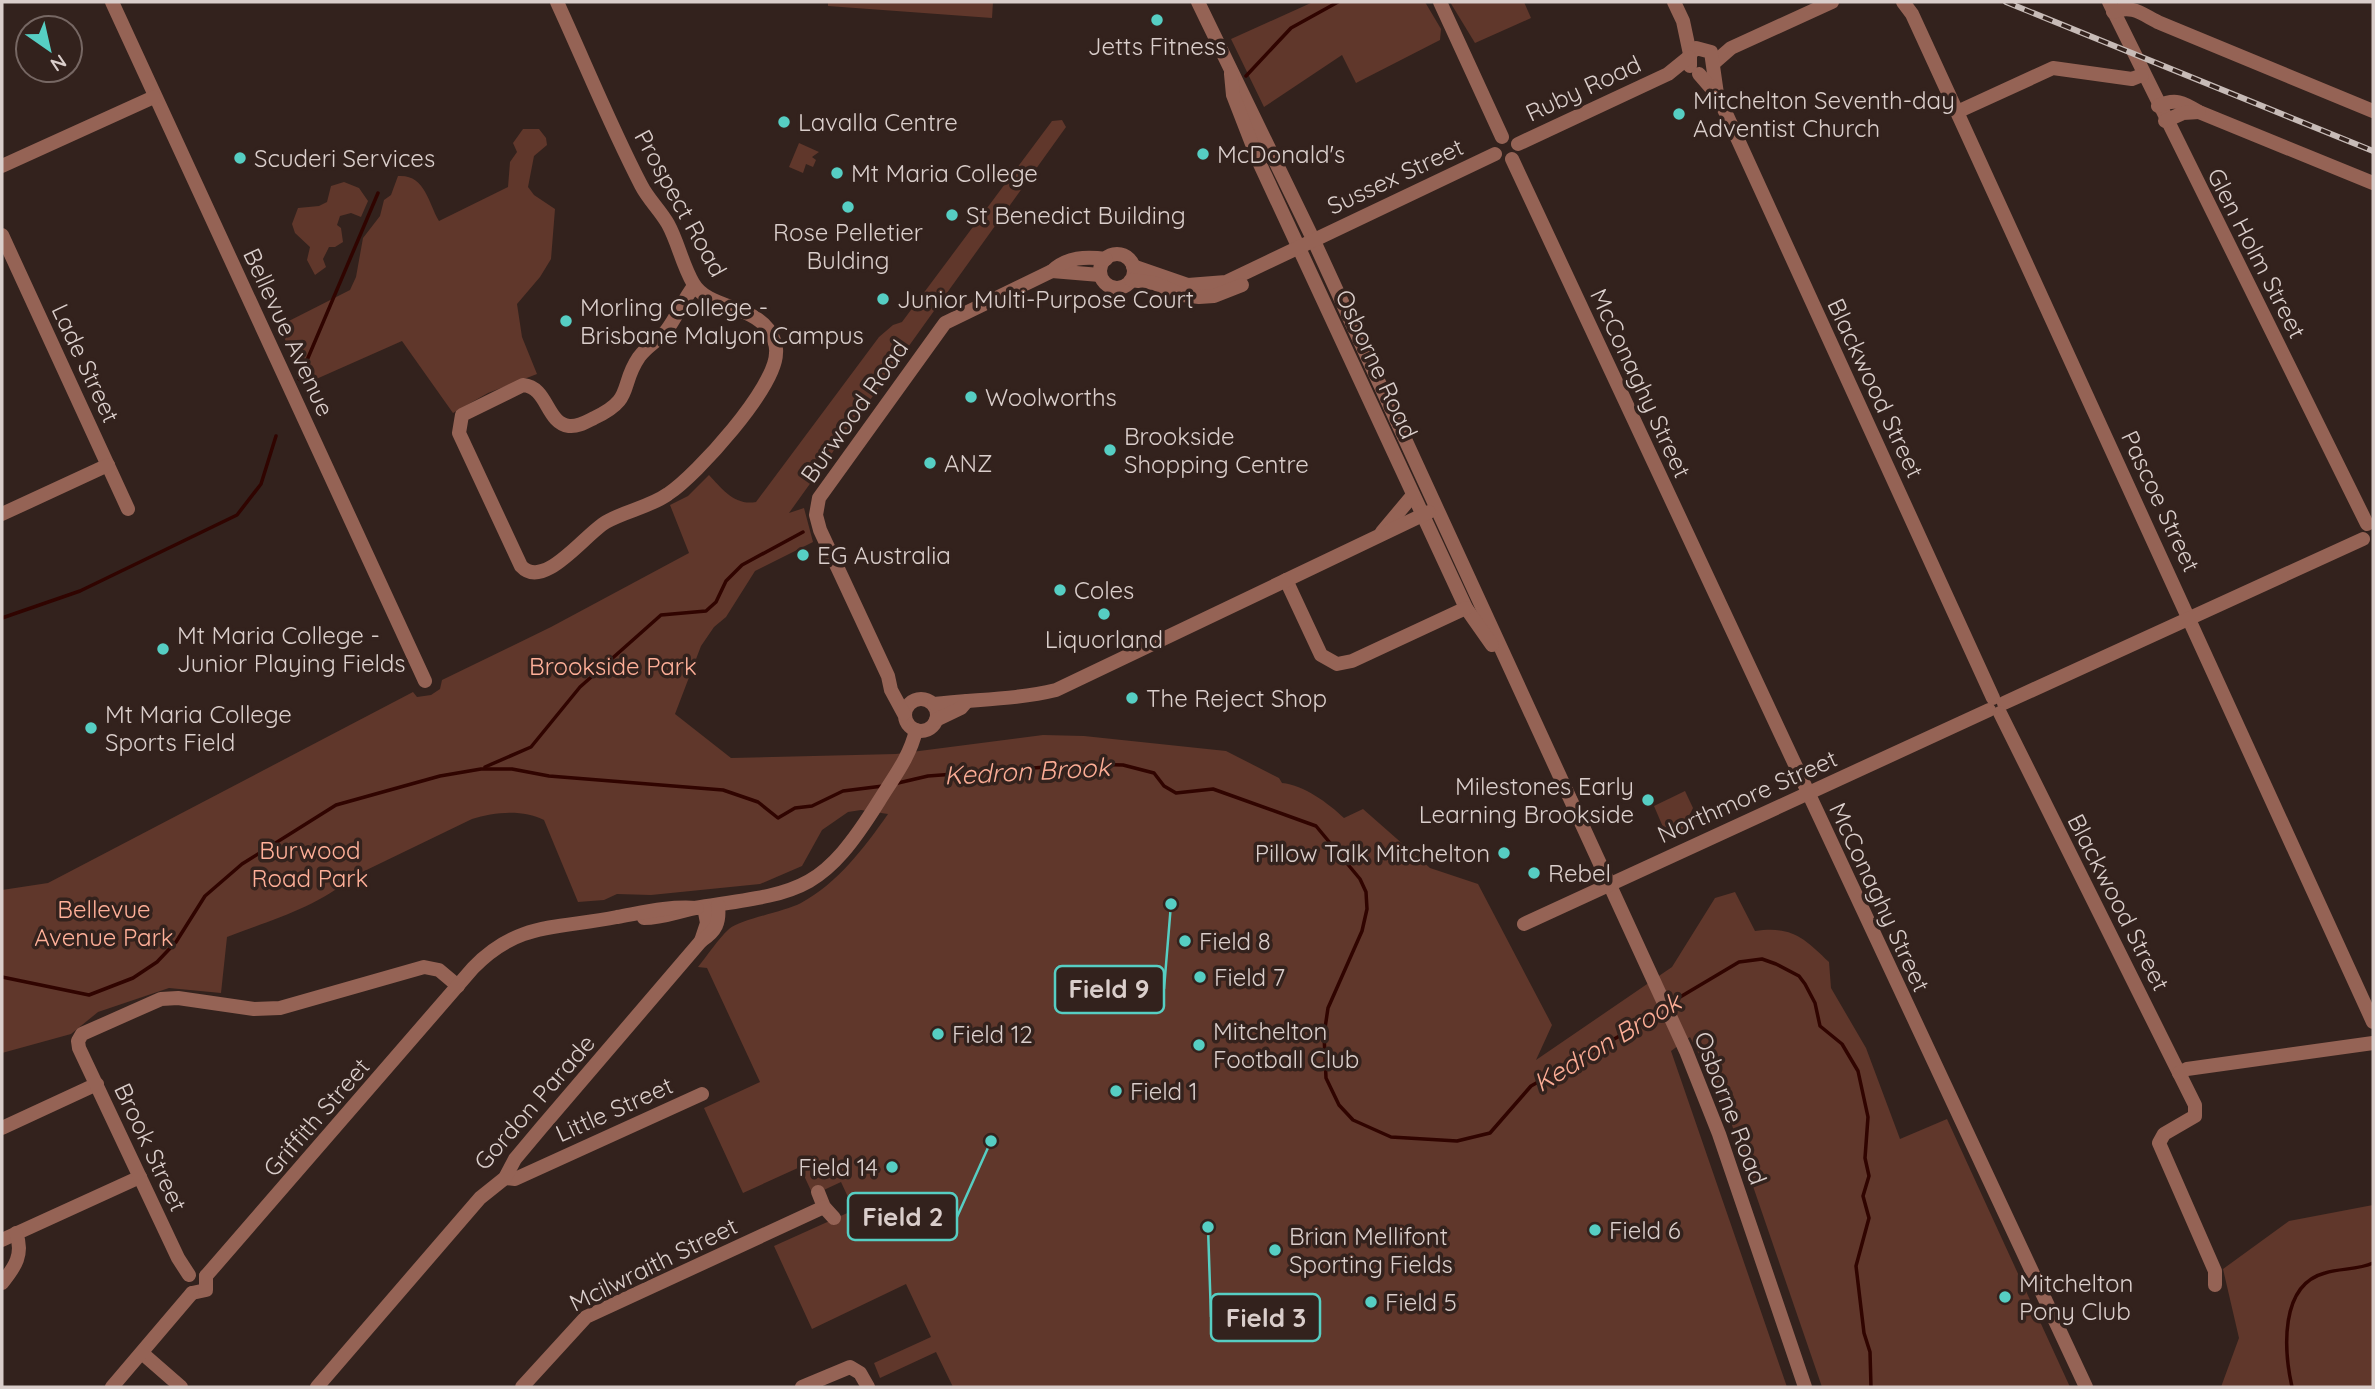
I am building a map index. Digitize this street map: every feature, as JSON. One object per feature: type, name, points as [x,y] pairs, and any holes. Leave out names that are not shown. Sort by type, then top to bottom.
[{"type":"street","name":"Bellevue Avenue","points":[[112,2],[425,681]]},
{"type":"street","name":"Prospect Road","points":[[557,2],[641,186],[668,224],[694,286],[708,297],[750,313],[762,321],[775,342],[773,368],[728,435],[684,481],[660,499],[606,522],[548,570],[534,575],[521,566],[459,433],[462,415],[523,385],[535,389],[556,419],[568,426],[578,425],[607,412],[621,401],[636,361],[668,328],[680,304],[694,286]]},
{"type":"street","name":"Osborne Road","points":[[1198,2],[1231,74],[1244,90],[1482,603],[1505,663],[1686,1051],[1719,1134],[1805,1387]]},
{"type":"street","points":[[1440,2],[1502,137]]},
{"type":"street","points":[[1674,2],[1684,22],[1711,56],[1708,72],[1697,73],[1689,65],[1684,22]]},
{"type":"street","points":[[1689,56],[1696,48],[1711,56],[1832,2]]},
{"type":"street","name":"Pascoe Street","points":[[1903,2],[1912,14],[2373,1022]]},
{"type":"street","points":[[2113,13],[2132,8],[2151,19],[2373,111]]},
{"type":"street","name":"Glen Holm Street","points":[[2113,13],[2369,532]]},
{"type":"street","name":"Ruby Road","points":[[1518,144],[1668,74],[1689,56]]},
{"type":"street","name":"Blackwood Street","points":[[1711,56],[1718,96],[1996,706],[2195,1105],[2195,1116],[2164,1134],[2158,1143],[2216,1271],[2215,1285]]},
{"type":"street","points":[[1957,112],[2053,68],[2132,79],[2142,75]]},
{"type":"street","name":"Ruby Road","points":[[1668,74],[1697,73]]},
{"type":"street","name":"Blackwood Street","points":[[1697,73],[1718,96]]},
{"type":"street","name":"Osborne Road","points":[[1231,74],[1233,95],[1252,147],[1413,495],[1466,608],[1505,663]]},
{"type":"street","points":[[2,166],[154,97]]},
{"type":"street","points":[[2158,106],[2175,100],[2373,183]]},
{"type":"street","points":[[2165,121],[2183,113],[2199,112]]},
{"type":"street","points":[[1510,136],[1518,144],[1517,153],[1512,159],[1503,160],[1495,154],[1496,142],[1502,137],[1510,136]]},
{"type":"street","name":"Sussex Street","points":[[1314,241],[1495,154]]},
{"type":"street","name":"McConaghy Street","points":[[1512,159],[2086,1387]]},
{"type":"street","name":"Lade Street","points":[[2,236],[128,509]]},
{"type":"street","points":[[1132,273],[1124,286],[1114,288],[1105,284],[1100,275],[1105,259],[1120,255],[1132,273],[1201,286],[1234,279],[1300,251],[1314,241]]},
{"type":"street","name":"Burwood Road","points":[[904,714],[820,530],[817,518],[818,502],[945,323],[1071,260],[1105,259]]},
{"type":"street","points":[[1052,271],[1100,275]]},
{"type":"street","points":[[2,514],[108,465]]},
{"type":"street","points":[[1382,533],[1413,495]]},
{"type":"street","points":[[967,701],[961,708],[936,720],[930,728],[916,730],[907,724],[904,714],[908,704],[916,699],[926,699],[934,704],[967,701],[1027,697],[1056,690],[1438,508]]},
{"type":"street","name":"Northmore Street","points":[[1524,924],[2189,618],[2369,532]]},
{"type":"street","points":[[1286,580],[1321,655],[1337,664],[1352,661],[1466,608]]},
{"type":"street","points":[[888,676],[916,699]]},
{"type":"street","points":[[934,704],[936,720]]},
{"type":"street","points":[[458,986],[482,959],[515,936],[546,926],[615,918],[662,917],[706,907],[767,899],[803,886],[831,865],[867,820],[908,753],[916,730]]},
{"type":"street","name":"Gordon Parade","points":[[317,1387],[483,1194],[505,1178],[515,1159],[701,941],[717,929],[706,907]]},
{"type":"street","name":"Brook Street","points":[[189,1275],[178,1258],[79,1048],[79,1037],[113,1018],[168,998],[254,1009],[280,1008],[424,967],[439,970],[458,986]]},
{"type":"street","name":"Griffith Street","points":[[206,1276],[458,986]]},
{"type":"street","points":[[2179,1073],[2373,1043]]},
{"type":"street","points":[[2,1128],[97,1084]]},
{"type":"street","name":"Little Street","points":[[505,1178],[515,1179],[702,1094]]},
{"type":"street","points":[[2,1240],[140,1177]]},
{"type":"street","points":[[818,1192],[824,1207],[834,1218]]},
{"type":"street","name":"Mcilwraith Street","points":[[522,1387],[586,1317],[824,1207]]},
{"type":"street","points":[[2,1283],[19,1257],[20,1247],[16,1233]]},
{"type":"street","points":[[112,1387],[192,1293],[206,1290],[206,1276],[198,1272],[189,1275],[186,1284],[192,1293]]},
{"type":"street","points":[[142,1353],[181,1387]]},
{"type":"street","points":[[802,1387],[845,1368],[854,1369],[863,1376],[868,1387]]},
{"type":"green space","points":[[828,2],[993,2],[992,18],[828,6]]},
{"type":"green space","points":[[1313,2],[1425,2],[1441,29],[1440,40],[1356,83],[1342,55],[1264,107],[1231,39]]},
{"type":"green space","points":[[1450,2],[1524,2],[1531,18],[1475,43]]},
{"type":"green space","points":[[1062,120],[1066,127],[789,513],[804,508],[813,542],[755,571],[726,617],[714,627],[701,646],[675,714],[731,758],[896,754],[1043,735],[1084,736],[1226,751],[1279,778],[1282,783],[1299,787],[1315,796],[1344,818],[1363,809],[1430,868],[1478,884],[1552,1025],[1536,1060],[1672,967],[1715,898],[1735,892],[1755,931],[1779,930],[1796,935],[1829,962],[1831,988],[1866,1048],[1900,1139],[1947,1119],[2070,1387],[1822,1387],[1723,1099],[1690,1037],[1671,1051],[1787,1387],[953,1387],[936,1352],[880,1378],[874,1363],[931,1337],[906,1284],[812,1329],[774,1246],[854,1210],[841,1182],[813,1195],[800,1167],[743,1193],[704,1108],[760,1082],[707,968],[698,967],[735,925],[801,903],[827,885],[860,852],[888,814],[861,810],[848,812],[822,830],[802,866],[760,884],[651,895],[617,894],[604,900],[578,902],[544,820],[518,813],[499,813],[472,819],[352,877],[308,905],[227,937],[221,993],[169,988],[98,1012],[71,1034],[2,1053],[2,890],[48,883],[413,692],[417,697],[431,695],[440,689],[442,680],[551,627],[689,553],[670,505],[688,496],[709,475],[735,499],[748,503],[756,502],[879,337],[893,325],[902,322],[1052,121]]},
{"type":"green space","points":[[523,129],[539,129],[546,138],[547,145],[534,156],[528,187],[534,195],[555,209],[551,259],[517,304],[522,337],[537,374],[488,393],[453,413],[402,341],[305,384],[279,326],[350,290],[356,277],[363,238],[380,216],[384,200],[391,195],[398,176],[407,177],[420,184],[439,221],[508,187],[510,162],[517,152],[513,143]]},
{"type":"green space","points":[[799,143],[819,152],[812,157],[816,160],[813,167],[806,164],[803,173],[789,167]]},
{"type":"green space","points":[[344,182],[359,188],[368,201],[361,217],[351,213],[340,216],[337,225],[341,228],[343,242],[329,247],[323,259],[326,267],[315,275],[307,260],[310,247],[295,233],[292,224],[298,208],[319,206],[327,202],[331,186]]},
{"type":"green space","points":[[1685,791],[1693,808],[1681,832],[1663,827],[1654,806]]},
{"type":"green space","points":[[2373,1205],[2373,1387],[2221,1387],[2239,1338],[2223,1269],[2289,1221]]},
{"type":"waterway","points":[[1246,76],[1291,28],[1338,2]]},
{"type":"waterway","points":[[299,379],[378,193]]},
{"type":"waterway","points":[[2,618],[80,591],[237,515],[261,484],[276,436]]},
{"type":"waterway","points":[[485,767],[531,747],[580,687],[661,615],[706,611],[716,602],[726,581],[742,565],[803,532]]},
{"type":"waterway","name":"Kedron Brook","points":[[898,783],[928,776],[1087,764],[1123,765],[1154,773],[1164,786],[1176,793],[1213,789],[1316,826],[1360,879],[1366,892],[1367,909],[1362,931],[1328,1008],[1324,1035],[1326,1078],[1339,1105],[1353,1120],[1391,1137],[1457,1141],[1490,1133],[1531,1086],[1662,1012]]},
{"type":"waterway","name":"Kedron Brook","points":[[2,977],[89,995],[133,978],[157,962],[176,942],[205,896],[242,864],[336,805],[440,776],[481,769],[512,769],[549,776],[723,790],[758,802],[778,818],[795,808],[812,806],[843,791],[883,786]]},
{"type":"waterway","name":"Kedron Brook","points":[[1670,1003],[1739,962],[1762,959],[1776,964],[1799,976],[1815,1003],[1820,1026],[1842,1044],[1858,1071],[1868,1117],[1865,1158],[1869,1176],[1863,1196],[1869,1218],[1856,1266],[1864,1333],[1870,1352],[1871,1387]]},
{"type":"waterway","name":"Kedron Brook","points":[[2292,1387],[2287,1356],[2288,1321],[2299,1291],[2310,1280],[2325,1273],[2373,1263]]},
{"type":"railway","points":[[2006,2],[2373,151]]},
{"type":"place","name":"Jetts Fitness","points":[[1157,20]]},
{"type":"place","name":"Mitchelton Seventh-day Adventist Church","points":[[1679,114]]},
{"type":"place","name":"Lavalla Centre","points":[[784,122]]},
{"type":"place","name":"McDonald's","points":[[1203,154]]},
{"type":"place","name":"Scuderi Services","points":[[240,158]]},
{"type":"place","name":"Mt Maria College","points":[[837,173]]},
{"type":"place","name":"Rose Pelletier Bulding","points":[[848,207]]},
{"type":"place","name":"St Benedict Building","points":[[952,215]]},
{"type":"place","name":"Junior Multi-Purpose Court","points":[[883,299]]},
{"type":"place","name":"Morling College - Brisbane Malyon Campus","points":[[566,321]]},
{"type":"place","name":"Woolworths","points":[[971,397]]},
{"type":"place","name":"Brookside Shopping Centre","points":[[1110,450]]},
{"type":"place","name":"ANZ","points":[[930,463]]},
{"type":"place","name":"EG Australia","points":[[803,555]]},
{"type":"place","name":"Coles","points":[[1060,590]]},
{"type":"place","name":"Liquorland","points":[[1104,614]]},
{"type":"place","name":"Mt Maria College - Junior Playing Fields","points":[[163,649]]},
{"type":"place","name":"The Reject Shop","points":[[1132,698]]},
{"type":"place","name":"Mt Maria College Sports Field","points":[[91,728]]},
{"type":"place","name":"Milestones Early Learning Brookside","points":[[1648,800]]},
{"type":"place","name":"Pillow Talk Mitchelton","points":[[1504,853]]},
{"type":"place","name":"Rebel","points":[[1534,873]]},
{"type":"place","name":"Field 9","points":[[1171,904]]},
{"type":"place","name":"Field 8","points":[[1185,941]]},
{"type":"place","name":"Field 7","points":[[1200,977]]},
{"type":"place","name":"Field 12","points":[[938,1034]]},
{"type":"place","name":"Mitchelton Football Club","points":[[1199,1045]]},
{"type":"place","name":"Field 1","points":[[1116,1091]]},
{"type":"place","name":"Field 2","points":[[991,1141]]},
{"type":"place","name":"Field 14","points":[[892,1167]]},
{"type":"place","name":"Field 3","points":[[1208,1227]]},
{"type":"place","name":"Field 6","points":[[1595,1230]]},
{"type":"place","name":"Brian Mellifont Sporting Fields","points":[[1275,1250]]},
{"type":"place","name":"Mitchelton Pony Club","points":[[2005,1297]]},
{"type":"place","name":"Field 5","points":[[1371,1302]]},
{"type":"park label","name":"Brookside Park","points":[[613,666]]},
{"type":"park label","name":"Burwood Road Park","points":[[310,864]]},
{"type":"park label","name":"Bellevue Avenue Park","points":[[104,923]]}]
